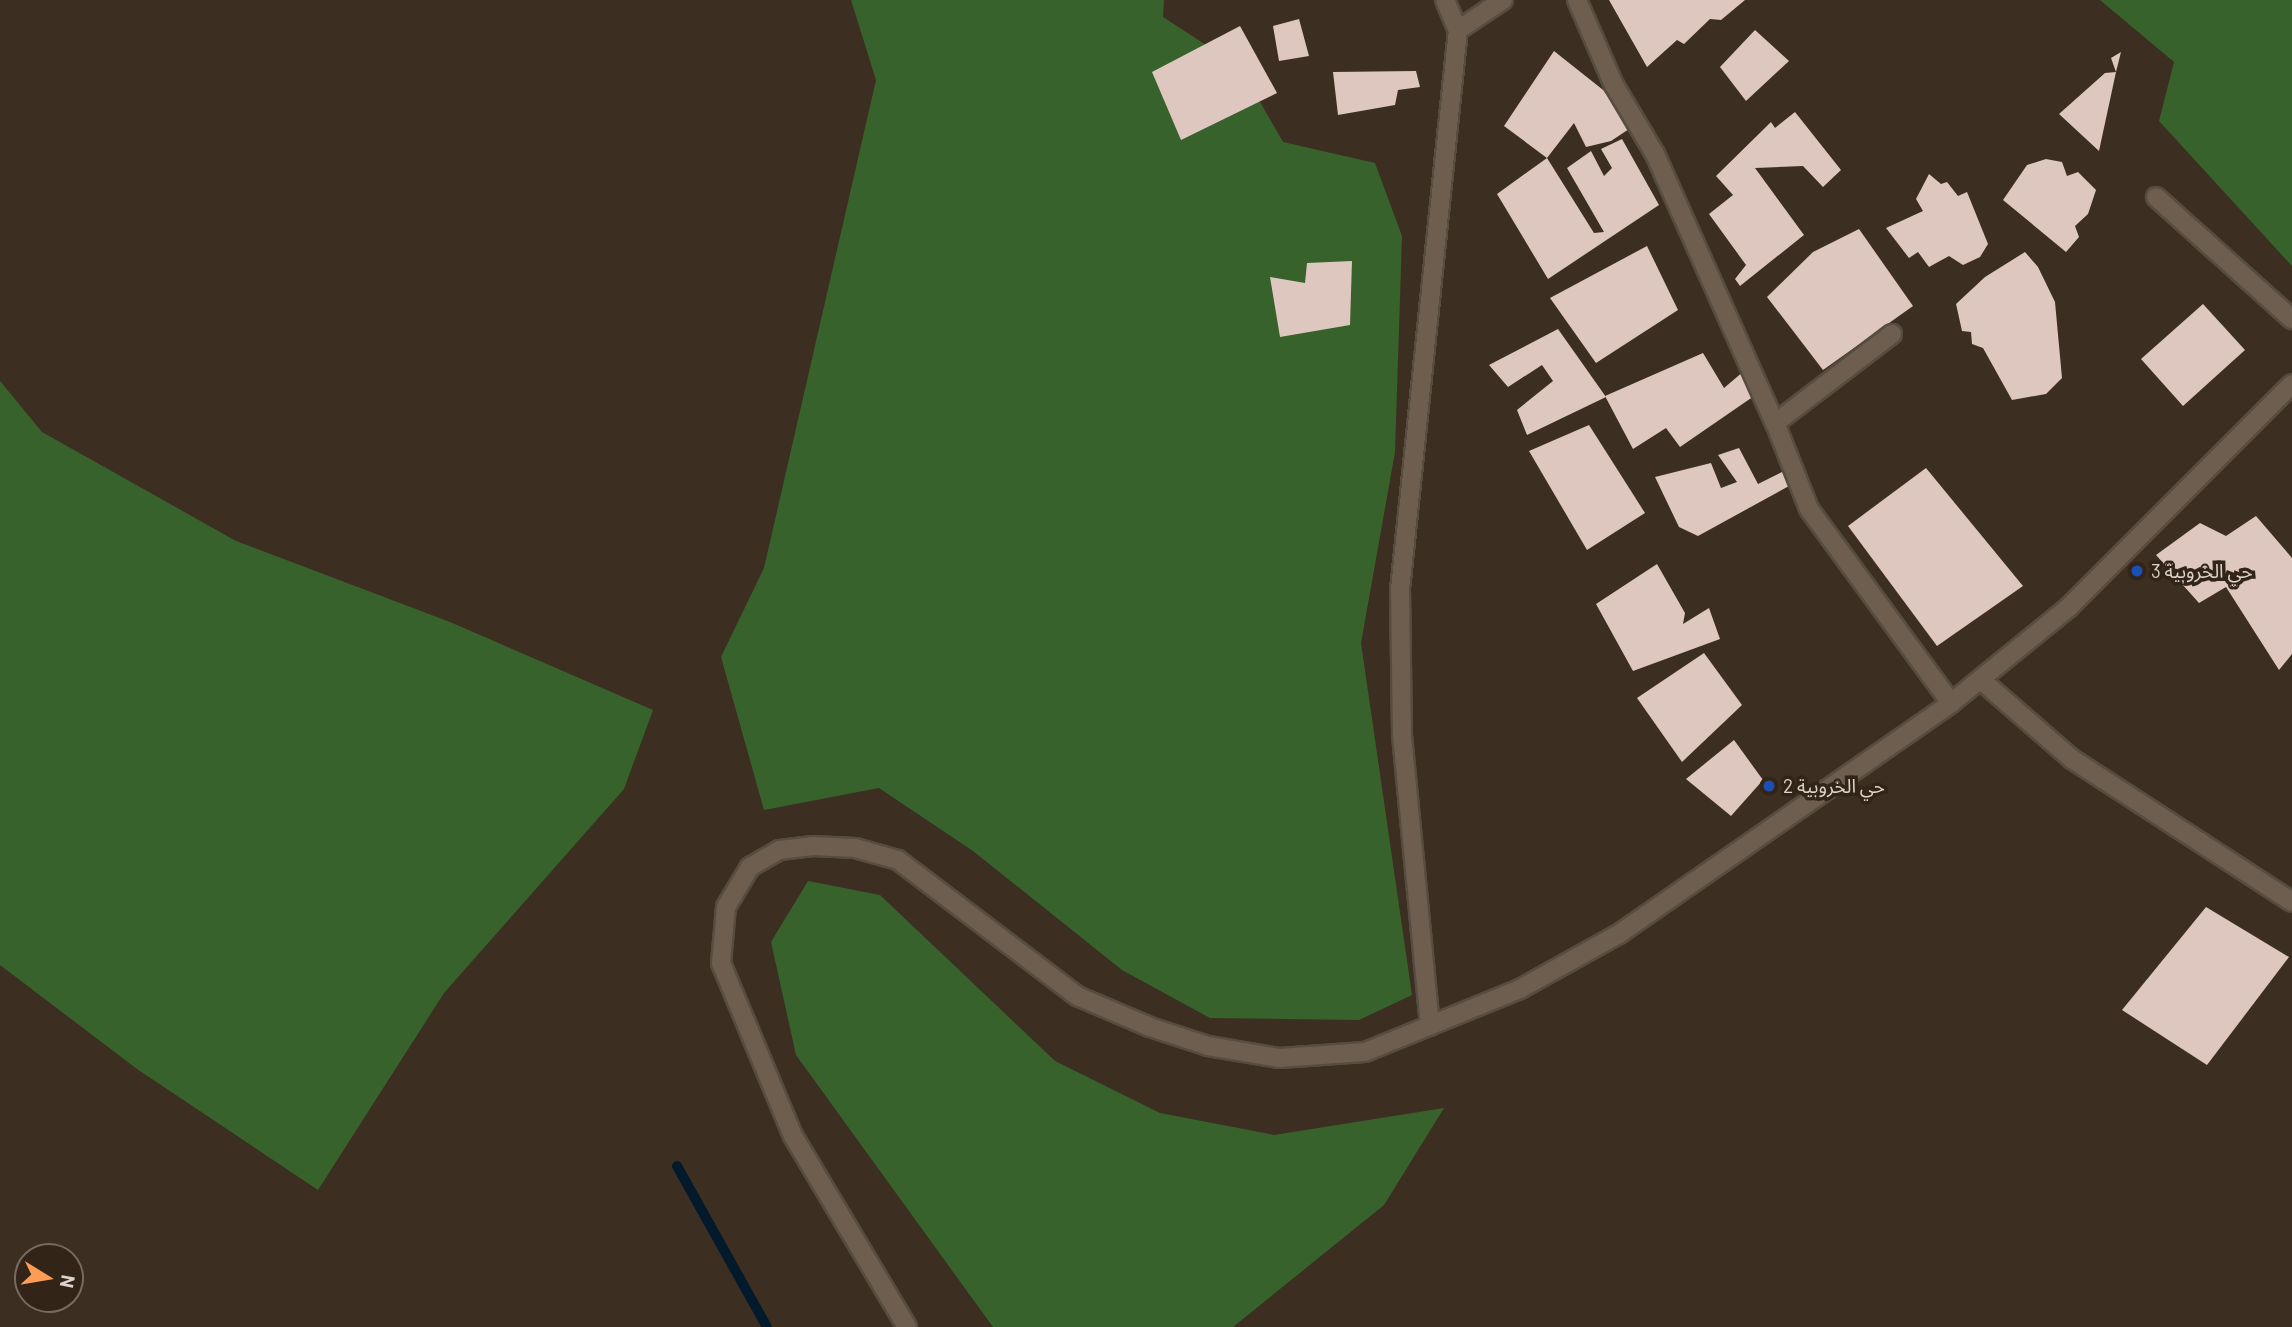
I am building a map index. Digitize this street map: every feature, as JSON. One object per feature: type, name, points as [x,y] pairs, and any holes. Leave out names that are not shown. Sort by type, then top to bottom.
[{"type":"street","points":[[1430,1026],[1402,733],[1400,590],[1458,30],[1445,0]]},
{"type":"street","points":[[1458,30],[1503,0]]},
{"type":"street","points":[[1577,0],[1614,85],[1655,154],[1775,423],[1809,509],[1951,703]]},
{"type":"street","points":[[2156,198],[2292,319]]},
{"type":"street","points":[[1775,423],[1892,334]]},
{"type":"street","points":[[907,1327],[793,1136],[721,964],[726,906],[750,867],[780,850],[813,846],[855,848],[898,860],[1077,996],[1208,1046],[1280,1058],[1365,1052],[1520,989],[1619,934],[1951,703],[2069,607],[2292,384]]},
{"type":"street","points":[[1981,680],[2072,759],[2292,902]]},
{"type":"green space","points":[[851,0],[1164,0],[1163,17],[1240,67],[1283,142],[1375,163],[1402,236],[1395,452],[1361,643],[1412,995],[1359,1020],[1210,1018],[1122,970],[973,851],[879,788],[764,810],[721,657],[764,568],[876,80]]},
{"type":"green space","points":[[2100,0],[2292,0],[2292,266],[2159,121],[2174,62]]},
{"type":"green space","points":[[0,381],[42,432],[236,541],[450,622],[653,710],[624,789],[444,993],[318,1190],[137,1069],[0,965]]},
{"type":"green space","points":[[808,881],[880,895],[1055,1061],[1160,1113],[1274,1135],[1444,1108],[1384,1205],[1233,1327],[993,1327],[796,1055],[771,942]]},
{"type":"building","points":[[1609,0],[1745,0],[1721,20],[1710,19],[1684,44],[1677,40],[1647,67]]},
{"type":"building","points":[[1299,19],[1309,56],[1279,61],[1273,26]]},
{"type":"building","points":[[1240,26],[1277,93],[1181,140],[1152,72]]},
{"type":"building","points":[[1755,30],[1789,61],[1746,101],[1720,67]]},
{"type":"building","points":[[1554,51],[1617,101],[1632,127],[1611,141],[1586,147],[1574,123],[1547,158],[1504,126]]},
{"type":"building","points":[[2121,52],[2116,72],[2111,58]]},
{"type":"building","points":[[1416,71],[1420,87],[1398,90],[1395,105],[1338,115],[1333,72]]},
{"type":"building","points":[[2116,72],[2099,151],[2059,114],[2105,73]]},
{"type":"building","points":[[1795,112],[1841,170],[1823,187],[1803,166],[1755,168],[1804,235],[1740,286],[1735,279],[1746,265],[1709,214],[1733,195],[1716,176],[1771,122],[1775,128]]},
{"type":"building","points":[[1622,139],[1659,205],[1548,279],[1497,194],[1547,158],[1594,233],[1604,232],[1567,168],[1591,151],[1604,176],[1612,168],[1601,149]]},
{"type":"building","points":[[2046,159],[2062,162],[2067,176],[2078,172],[2096,190],[2088,214],[2075,226],[2079,237],[2066,252],[2003,200],[2027,165]]},
{"type":"building","points":[[1929,174],[1941,184],[1947,182],[1958,196],[1967,192],[1988,244],[1980,257],[1963,265],[1949,256],[1929,267],[1918,252],[1909,258],[1886,228],[1923,211],[1916,199]]},
{"type":"building","points":[[1859,229],[1913,306],[1823,370],[1767,297],[1813,252]]},
{"type":"building","points":[[1647,246],[1678,310],[1596,363],[1550,298]]},
{"type":"building","points":[[2025,252],[2038,267],[2055,302],[2062,378],[2046,394],[2012,400],[1983,348],[1972,344],[1971,332],[1962,331],[1956,304],[1985,277]]},
{"type":"building","points":[[1352,261],[1350,325],[1280,337],[1270,277],[1305,283],[1307,263]]},
{"type":"building","points":[[2203,304],[2245,350],[2183,406],[2141,359]]},
{"type":"building","points":[[1558,329],[1606,397],[1527,435],[1517,410],[1553,381],[1542,365],[1508,387],[1489,365]]},
{"type":"building","points":[[1703,353],[1724,388],[1744,371],[1757,394],[1680,447],[1666,428],[1633,449],[1605,396]]},
{"type":"building","points":[[1589,425],[1645,513],[1587,550],[1529,451]]},
{"type":"building","points":[[1739,448],[1758,484],[1784,471],[1789,486],[1698,536],[1679,527],[1655,477],[1711,463],[1721,488],[1737,482],[1718,455]]},
{"type":"building","points":[[1926,468],[2023,586],[1937,646],[1848,526]]},
{"type":"building","points":[[2256,516],[2292,558],[2292,654],[2279,670],[2226,587],[2199,603],[2156,555],[2200,523],[2226,536]]},
{"type":"building","points":[[1657,564],[1685,613],[1683,624],[1709,608],[1720,639],[1633,671],[1596,604]]},
{"type":"building","points":[[1704,653],[1742,705],[1682,762],[1637,698]]},
{"type":"building","points":[[1734,740],[1763,780],[1731,816],[1686,779]]},
{"type":"building","points":[[2206,907],[2289,957],[2207,1065],[2122,1010]]},
{"type":"waterway","points":[[677,1166],[767,1327]]},
{"type":"place","name":"حي الخروبية 3","points":[[2137,571]]},
{"type":"place","name":"حي الخروبية 2","points":[[1769,786]]}]
